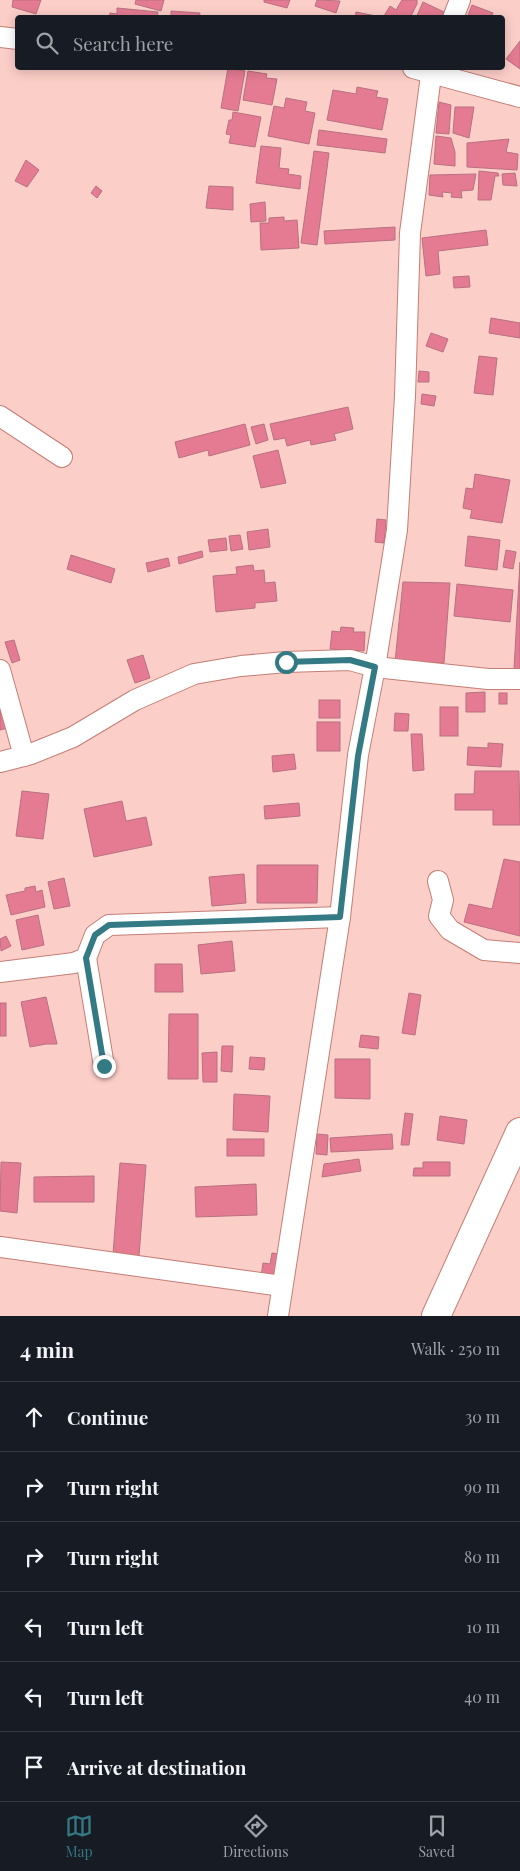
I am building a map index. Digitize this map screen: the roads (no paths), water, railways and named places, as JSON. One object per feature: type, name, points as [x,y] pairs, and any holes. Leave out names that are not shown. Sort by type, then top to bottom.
[{"type":"main road","points":[[436,1316],[520,1132]]},
{"type":"street","points":[[454,15],[460,0]]},
{"type":"street","points":[[278,1316],[340,917],[358,756],[375,667],[396,530],[405,396],[410,233],[425,70]]},
{"type":"street","points":[[428,70],[520,97]]},
{"type":"street","points":[[0,416],[62,457]]},
{"type":"street","points":[[0,762],[24,756],[73,737],[135,700],[194,674],[241,666],[286,662],[350,660],[375,667],[488,679],[520,679]]},
{"type":"street","points":[[0,670],[24,756]]},
{"type":"street","points":[[438,880],[443,900],[439,916],[450,930],[484,950],[520,953]]},
{"type":"street","points":[[104,1066],[86,958],[95,935],[109,925],[340,917]]},
{"type":"street","points":[[0,972],[74,963],[86,958]]},
{"type":"street","points":[[0,1247],[282,1286]]}]
